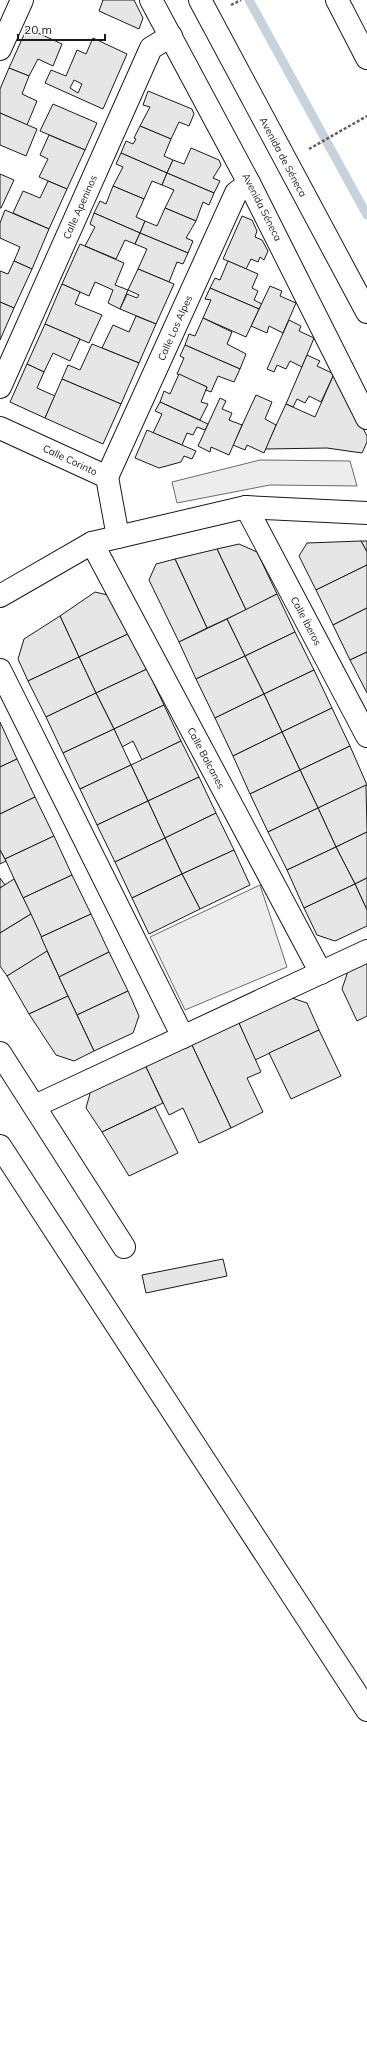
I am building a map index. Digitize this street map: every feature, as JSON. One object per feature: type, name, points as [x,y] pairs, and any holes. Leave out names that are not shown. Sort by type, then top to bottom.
[{"type":"street","points":[[0,49],[22,0]]},
{"type":"street","name":"Avenida Séneca","points":[[151,0],[250,183],[367,418]]},
{"type":"street","name":"Avenida de Séneca","points":[[200,0],[367,312]]},
{"type":"street","points":[[337,0],[367,58]]},
{"type":"street","name":"Calle Apeninos","points":[[0,387],[151,48],[171,36]]},
{"type":"street","name":"Calle Los Alpes","points":[[107,478],[236,193],[250,183]]},
{"type":"street","name":"Calle Corinto","points":[[0,428],[107,478],[118,537]]},
{"type":"street","points":[[0,596],[92,543],[246,507],[367,513]]},
{"type":"street","name":"Calle Íberos","points":[[246,507],[367,736]]},
{"type":"street","name":"Calle Balcanes","points":[[92,543],[320,973]]},
{"type":"street","points":[[0,670],[183,1037]]},
{"type":"street","points":[[35,1106],[367,951]]},
{"type":"street","points":[[0,1053],[124,1248]]},
{"type":"street","points":[[0,1146],[367,1710]]},
{"type":"shaded area","points":[[260,460],[350,461],[357,486],[270,485],[177,503],[172,482]]},
{"type":"shaded area","points":[[260,885],[287,967],[185,1010],[150,937]]},
{"type":"building","points":[[103,0],[134,0],[143,18],[139,29],[99,11]]},
{"type":"building","points":[[27,28],[62,44],[53,66],[38,59],[29,76],[9,68]]},
{"type":"building","points":[[93,38],[127,54],[103,109],[45,83],[51,70],[66,76],[77,50],[86,54]],"holes":[[[74,80],[82,84],[78,93],[70,88]]]},
{"type":"building","points":[[9,68],[29,76],[22,94],[37,101],[27,125],[0,113],[0,89]]},
{"type":"building","points":[[148,91],[192,109],[194,114],[189,126],[179,122],[171,139],[140,126],[150,107],[143,105]]},
{"type":"building","points":[[53,104],[97,123],[85,150],[40,131]]},
{"type":"building","points":[[0,113],[37,129],[26,156],[0,145]]},
{"type":"building","points":[[140,126],[171,139],[164,156],[173,160],[167,173],[121,153],[126,141],[133,144],[136,139],[134,138]]},
{"type":"building","points":[[49,135],[85,150],[67,189],[39,177],[48,159],[40,155]]},
{"type":"building","points":[[191,148],[219,160],[221,165],[213,178],[220,181],[214,193],[167,173],[173,160],[184,164]]},
{"type":"building","points":[[121,153],[167,173],[162,185],[152,181],[144,199],[113,186],[123,167],[116,164]]},
{"type":"building","points":[[167,173],[214,193],[209,205],[203,202],[196,221],[165,208],[174,190],[162,185]]},
{"type":"building","points":[[0,174],[14,180],[1,208],[0,208]]},
{"type":"building","points":[[48,181],[67,189],[49,229],[13,213],[23,191],[40,198]]},
{"type":"building","points":[[113,186],[144,199],[136,217],[145,221],[140,233],[94,213],[100,201],[106,204]]},
{"type":"building","points":[[165,208],[196,221],[186,238],[193,241],[188,253],[140,233],[145,221],[157,226]]},
{"type":"building","points":[[5,210],[49,229],[32,269],[14,261],[20,247],[0,238],[0,223]]},
{"type":"building","points":[[94,213],[140,233],[135,244],[125,240],[116,259],[85,246],[95,227],[90,224]]},
{"type":"building","points":[[242,216],[252,220],[257,231],[255,237],[262,240],[268,251],[264,260],[260,257],[258,262],[251,259],[246,269],[223,259]]},
{"type":"building","points":[[140,233],[188,253],[183,264],[177,262],[169,282],[138,269],[147,249],[135,244]]},
{"type":"building","points":[[80,244],[124,263],[115,285],[128,290],[120,309],[108,303],[113,290],[95,282],[89,296],[62,284]]},
{"type":"building","points":[[14,261],[32,269],[14,308],[0,302],[0,271],[8,274]]},
{"type":"building","points":[[228,261],[258,274],[252,288],[258,291],[254,300],[262,304],[259,309],[210,288],[215,278],[220,280]]},
{"type":"building","points":[[138,269],[174,284],[156,324],[120,309],[127,294],[137,298],[139,295],[128,290]]},
{"type":"building","points":[[62,284],[80,292],[75,304],[102,315],[89,343],[45,324]]},
{"type":"building","points":[[270,286],[282,291],[280,296],[296,303],[283,333],[269,326],[267,333],[251,326]]},
{"type":"building","points":[[210,288],[259,309],[246,337],[203,318],[211,300],[205,299]]},
{"type":"building","points":[[0,302],[14,308],[0,340]]},
{"type":"building","points":[[136,316],[156,324],[139,363],[102,348],[113,325],[129,332]]},
{"type":"building","points":[[203,318],[232,332],[227,344],[246,354],[240,369],[185,345],[189,334],[195,336]]},
{"type":"building","points":[[289,320],[301,326],[299,331],[314,338],[302,367],[290,361],[286,369],[277,365],[274,372],[267,369]]},
{"type":"building","points":[[45,324],[80,339],[70,361],[53,353],[44,372],[27,364]]},
{"type":"building","points":[[92,344],[139,363],[121,404],[62,379],[68,365],[80,370]]},
{"type":"building","points":[[185,345],[240,369],[234,382],[218,376],[211,392],[206,390],[207,387],[177,374],[184,358],[180,356]]},
{"type":"building","points":[[307,355],[320,361],[317,366],[334,374],[321,402],[309,396],[305,403],[297,399],[293,407],[286,404]]},
{"type":"building","points":[[27,364],[44,372],[37,388],[55,396],[45,418],[10,402]]},
{"type":"building","points":[[179,374],[207,387],[201,402],[208,404],[200,420],[160,402],[164,391],[170,394]]},
{"type":"building","points":[[334,374],[367,436],[367,442],[362,453],[327,448],[265,449],[286,404],[315,417]]},
{"type":"building","points":[[62,379],[121,404],[103,444],[45,418]]},
{"type":"building","points":[[256,395],[272,402],[265,419],[276,425],[264,453],[247,445],[245,450],[233,445]]},
{"type":"building","points":[[220,398],[226,401],[222,409],[232,413],[229,420],[242,425],[229,455],[211,447],[210,452],[198,446]]},
{"type":"building","points":[[160,402],[208,424],[205,430],[197,427],[193,435],[187,433],[182,445],[153,433],[162,414],[155,411]]},
{"type":"building","points":[[147,430],[196,451],[192,459],[184,456],[181,462],[159,468],[135,458]]},
{"type":"building","points":[[361,541],[367,541],[367,552]]},
{"type":"building","points":[[361,541],[367,552],[367,565],[316,590],[299,556],[307,543]]},
{"type":"building","points":[[239,544],[257,552],[277,594],[246,610],[217,549]]},
{"type":"building","points":[[217,549],[246,610],[207,628],[175,559]]},
{"type":"building","points":[[175,559],[207,628],[179,642],[149,580],[156,564]]},
{"type":"building","points":[[367,565],[367,608],[333,625],[316,590]]},
{"type":"building","points":[[95,592],[112,596],[130,633],[79,657],[60,616]]},
{"type":"building","points":[[277,594],[295,632],[245,656],[227,619]]},
{"type":"building","points":[[367,608],[367,652],[350,660],[333,625]]},
{"type":"building","points":[[60,616],[79,657],[28,681],[18,659],[24,639]]},
{"type":"building","points":[[227,619],[245,656],[196,679],[179,642]]},
{"type":"building","points":[[295,632],[314,670],[264,694],[245,656]]},
{"type":"building","points":[[130,633],[147,669],[96,693],[79,657]]},
{"type":"building","points":[[367,652],[367,693],[350,660]]},
{"type":"building","points":[[245,656],[264,694],[215,718],[196,679]]},
{"type":"building","points":[[79,657],[96,693],[46,717],[28,681]]},
{"type":"building","points":[[147,669],[164,705],[114,729],[96,693]]},
{"type":"building","points":[[314,670],[332,708],[282,732],[264,694]]},
{"type":"building","points":[[96,693],[114,729],[63,753],[46,717]]},
{"type":"building","points":[[264,694],[282,732],[233,756],[215,718]]},
{"type":"building","points":[[164,705],[181,741],[142,760],[133,741],[122,747],[114,729]]},
{"type":"building","points":[[332,708],[350,746],[300,770],[282,732]]},
{"type":"building","points":[[0,722],[17,759],[0,767]]},
{"type":"building","points":[[114,729],[131,765],[80,789],[63,753]]},
{"type":"building","points":[[282,732],[300,770],[250,794],[233,756]]},
{"type":"building","points":[[181,741],[199,777],[148,801],[131,765]]},
{"type":"building","points":[[350,746],[367,785],[318,808],[300,770]]},
{"type":"building","points":[[17,759],[35,797],[0,814],[0,767]]},
{"type":"building","points":[[131,765],[148,801],[97,825],[80,789]]},
{"type":"building","points":[[300,770],[318,808],[268,832],[250,794]]},
{"type":"building","points":[[199,777],[216,813],[165,838],[148,801]]},
{"type":"building","points":[[366,785],[367,832],[336,847],[318,808]]},
{"type":"building","points":[[35,797],[54,836],[5,859],[0,850],[0,814]]},
{"type":"building","points":[[148,801],[165,838],[115,862],[97,825]]},
{"type":"building","points":[[318,808],[336,847],[287,870],[268,832]]},
{"type":"building","points":[[216,813],[234,850],[182,874],[165,838]]},
{"type":"building","points":[[367,832],[367,878],[355,884],[336,847]]},
{"type":"building","points":[[54,836],[72,875],[23,898],[5,859]]},
{"type":"building","points":[[165,838],[182,874],[132,898],[115,862]]},
{"type":"building","points":[[336,847],[355,884],[304,908],[287,870]]},
{"type":"building","points":[[0,850],[6,861],[0,864]]},
{"type":"building","points":[[234,850],[250,885],[200,909],[182,874]]},
{"type":"building","points":[[182,874],[200,909],[149,934],[132,898]]},
{"type":"building","points":[[72,875],[91,914],[41,937],[23,898]]},
{"type":"building","points":[[0,878],[5,885],[0,888]]},
{"type":"building","points":[[367,878],[367,910],[355,884]]},
{"type":"building","points":[[14,879],[31,914],[0,933],[0,888]]},
{"type":"building","points":[[355,884],[367,910],[367,926],[335,941],[317,935],[304,908]]},
{"type":"building","points":[[31,914],[48,951],[7,976],[0,966],[0,933]]},
{"type":"building","points":[[91,914],[109,952],[59,977],[41,937]]},
{"type":"building","points":[[47,951],[68,996],[29,1014],[7,976]]},
{"type":"building","points":[[109,952],[128,991],[77,1015],[59,977]]},
{"type":"building","points":[[367,961],[367,1016],[357,1021],[342,989],[348,971]]},
{"type":"building","points":[[128,991],[139,1016],[133,1033],[94,1051],[77,1015]]},
{"type":"building","points":[[68,996],[94,1051],[74,1061],[56,1055],[29,1014]]},
{"type":"building","points":[[289,997],[307,1003],[319,1030],[255,1060],[238,1021]]},
{"type":"building","points":[[238,1021],[261,1072],[247,1078],[263,1112],[231,1128],[191,1043]]},
{"type":"building","points":[[319,1030],[341,1076],[291,1099],[269,1053]]},
{"type":"building","points":[[191,1043],[231,1128],[199,1143],[183,1108],[169,1115],[145,1065]]},
{"type":"building","points":[[145,1065],[163,1103],[102,1132],[86,1108],[91,1090]]},
{"type":"building","points":[[155,1107],[178,1153],[129,1176],[102,1132]]},
{"type":"building","points":[[223,1259],[227,1276],[146,1293],[142,1275]]},
{"type":"waterway","points":[[249,0],[367,215]]}]
